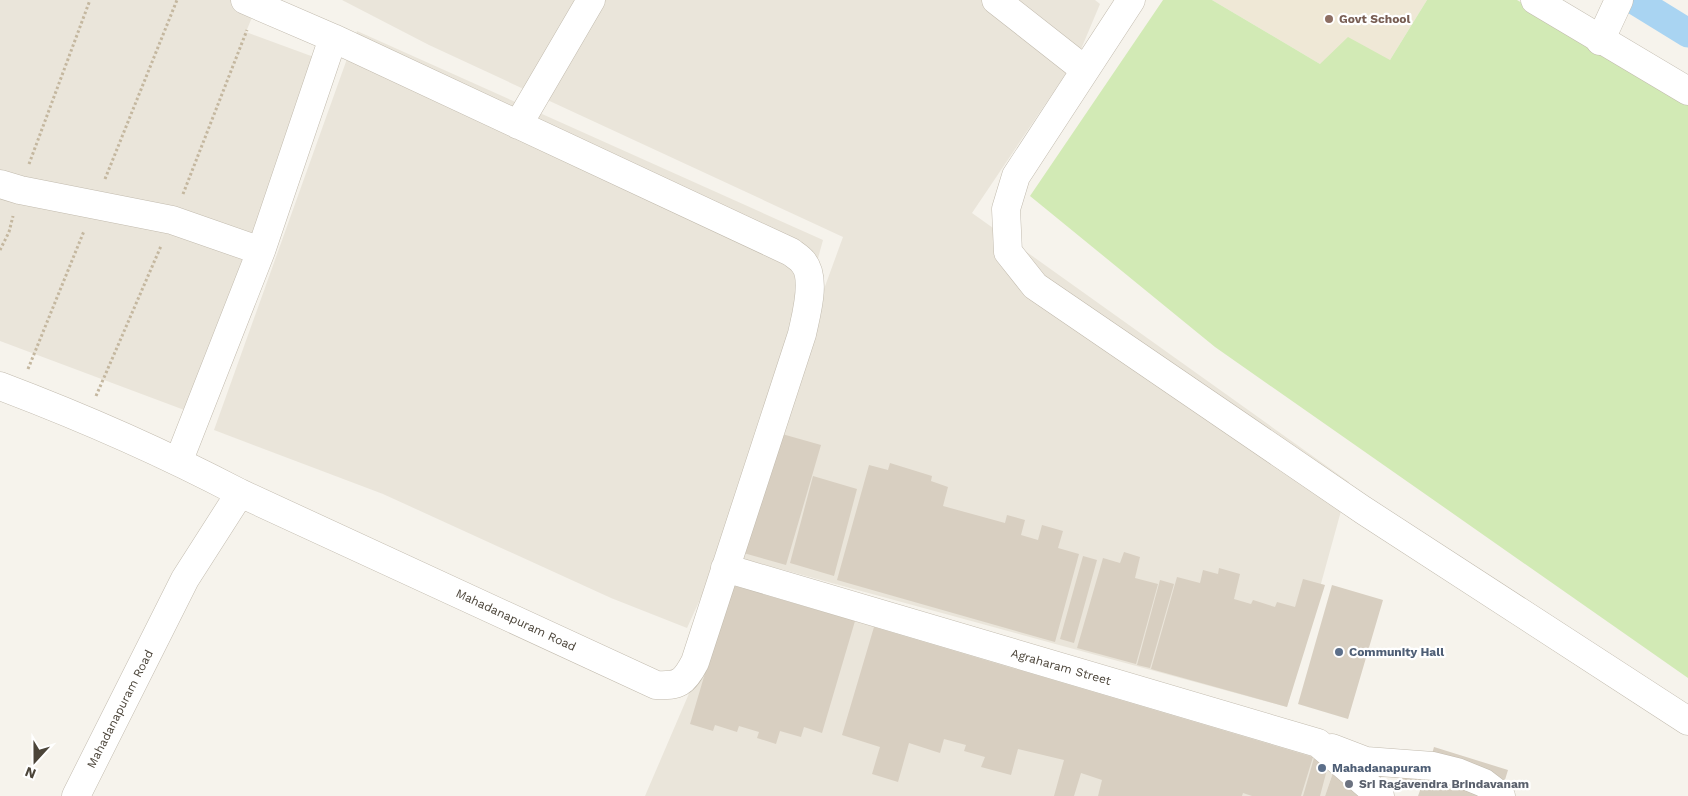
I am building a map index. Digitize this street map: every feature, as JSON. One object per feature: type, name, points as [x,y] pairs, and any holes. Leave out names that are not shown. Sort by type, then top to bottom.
[{"type":"street","name":"Mahadanapuram Road","points":[[0,386],[179,460],[240,493],[656,685],[673,686],[687,677],[695,662],[802,334],[810,296],[809,272],[806,267],[791,252],[334,38],[245,0]]},
{"type":"street","points":[[518,125],[591,0]]},
{"type":"street","points":[[996,0],[1086,70]]},
{"type":"street","points":[[1131,0],[1016,176],[1006,209],[1008,252],[1035,286],[1363,510],[1688,721]]},
{"type":"street","points":[[1534,0],[1600,41],[1688,91]]},
{"type":"street","points":[[1600,41],[1619,0]]},
{"type":"street","points":[[179,460],[261,251],[334,38]]},
{"type":"street","points":[[10,187],[172,220],[261,251]]},
{"type":"street","name":"Mahadanapuram Road","points":[[76,796],[185,579],[240,493]]},
{"type":"street","name":"Agraharam Street","points":[[725,568],[1318,743],[1380,796]]},
{"type":"street","points":[[1318,743],[1366,761],[1433,766],[1457,772],[1484,783],[1501,796]]},
{"type":"path","points":[[0,250],[9,232],[10,187],[90,0]]},
{"type":"shaded area","points":[[0,0],[259,0],[246,32],[322,60],[195,414],[0,341]]},
{"type":"shaded area","points":[[342,0],[1095,0],[1100,4],[1079,54],[972,213],[1349,482],[1287,707],[736,557],[773,429],[843,237],[429,45]]},
{"type":"shaded area","name":"Govt School","points":[[1212,0],[1427,0],[1390,60],[1320,64]]},
{"type":"shaded area","points":[[357,31],[823,240],[799,328],[738,516],[687,628],[611,598],[383,494],[214,430]]},
{"type":"shaded area","points":[[736,584],[1337,761],[1325,796],[645,796]]},
{"type":"green space","points":[[1163,0],[1212,0],[1320,64],[1348,37],[1390,60],[1427,0],[1517,0],[1688,100],[1688,678],[1215,347],[1030,196]]},
{"type":"building","points":[[775,432],[821,445],[786,565],[740,552]]},
{"type":"building","points":[[890,463],[932,476],[931,481],[948,487],[943,506],[1005,523],[1007,515],[1025,520],[1021,535],[1038,540],[1042,525],[1063,531],[1058,548],[1079,554],[1055,642],[837,580],[869,465],[888,470]]},
{"type":"building","points":[[813,476],[857,489],[834,576],[790,563]]},
{"type":"building","points":[[1124,552],[1140,557],[1135,578],[1158,584],[1136,664],[1077,648],[1103,558],[1120,563]]},
{"type":"building","points":[[1083,556],[1097,560],[1074,643],[1060,639]]},
{"type":"building","points":[[1219,568],[1240,574],[1234,599],[1251,604],[1253,600],[1275,607],[1277,602],[1295,607],[1303,579],[1325,585],[1287,707],[1151,669],[1177,577],[1200,583],[1203,570],[1218,574]]},
{"type":"building","points":[[1160,580],[1174,584],[1150,668],[1137,665]]},
{"type":"building","points":[[731,585],[855,621],[822,733],[804,727],[801,737],[780,731],[776,744],[757,738],[759,732],[739,726],[737,732],[715,725],[713,731],[690,724]]},
{"type":"building","points":[[1332,585],[1383,600],[1348,719],[1298,704]]},
{"type":"building","points":[[874,627],[1313,757],[1301,796],[1252,796],[1243,793],[1242,796],[1098,796],[1102,780],[1081,773],[1074,796],[1054,796],[1064,760],[1018,749],[1011,775],[981,767],[985,757],[964,751],[966,745],[944,739],[940,753],[909,743],[898,782],[872,774],[880,747],[842,735]]},
{"type":"building","points":[[1434,747],[1508,770],[1500,796],[1418,796],[1422,785],[1394,777],[1430,761]]},
{"type":"building","points":[[1314,758],[1329,762],[1320,796],[1303,796]]},
{"type":"building","points":[[1337,761],[1364,796],[1325,796]]},
{"type":"waterway","points":[[1636,1],[1688,33]]},
{"type":"place","name":"Govt School","points":[[1329,19]]},
{"type":"place","name":"Community Hall","points":[[1339,652]]},
{"type":"place","name":"Mahadanapuram","points":[[1322,768]]},
{"type":"place","name":"Sri Ragavendra Brindavanam","points":[[1349,784]]}]
